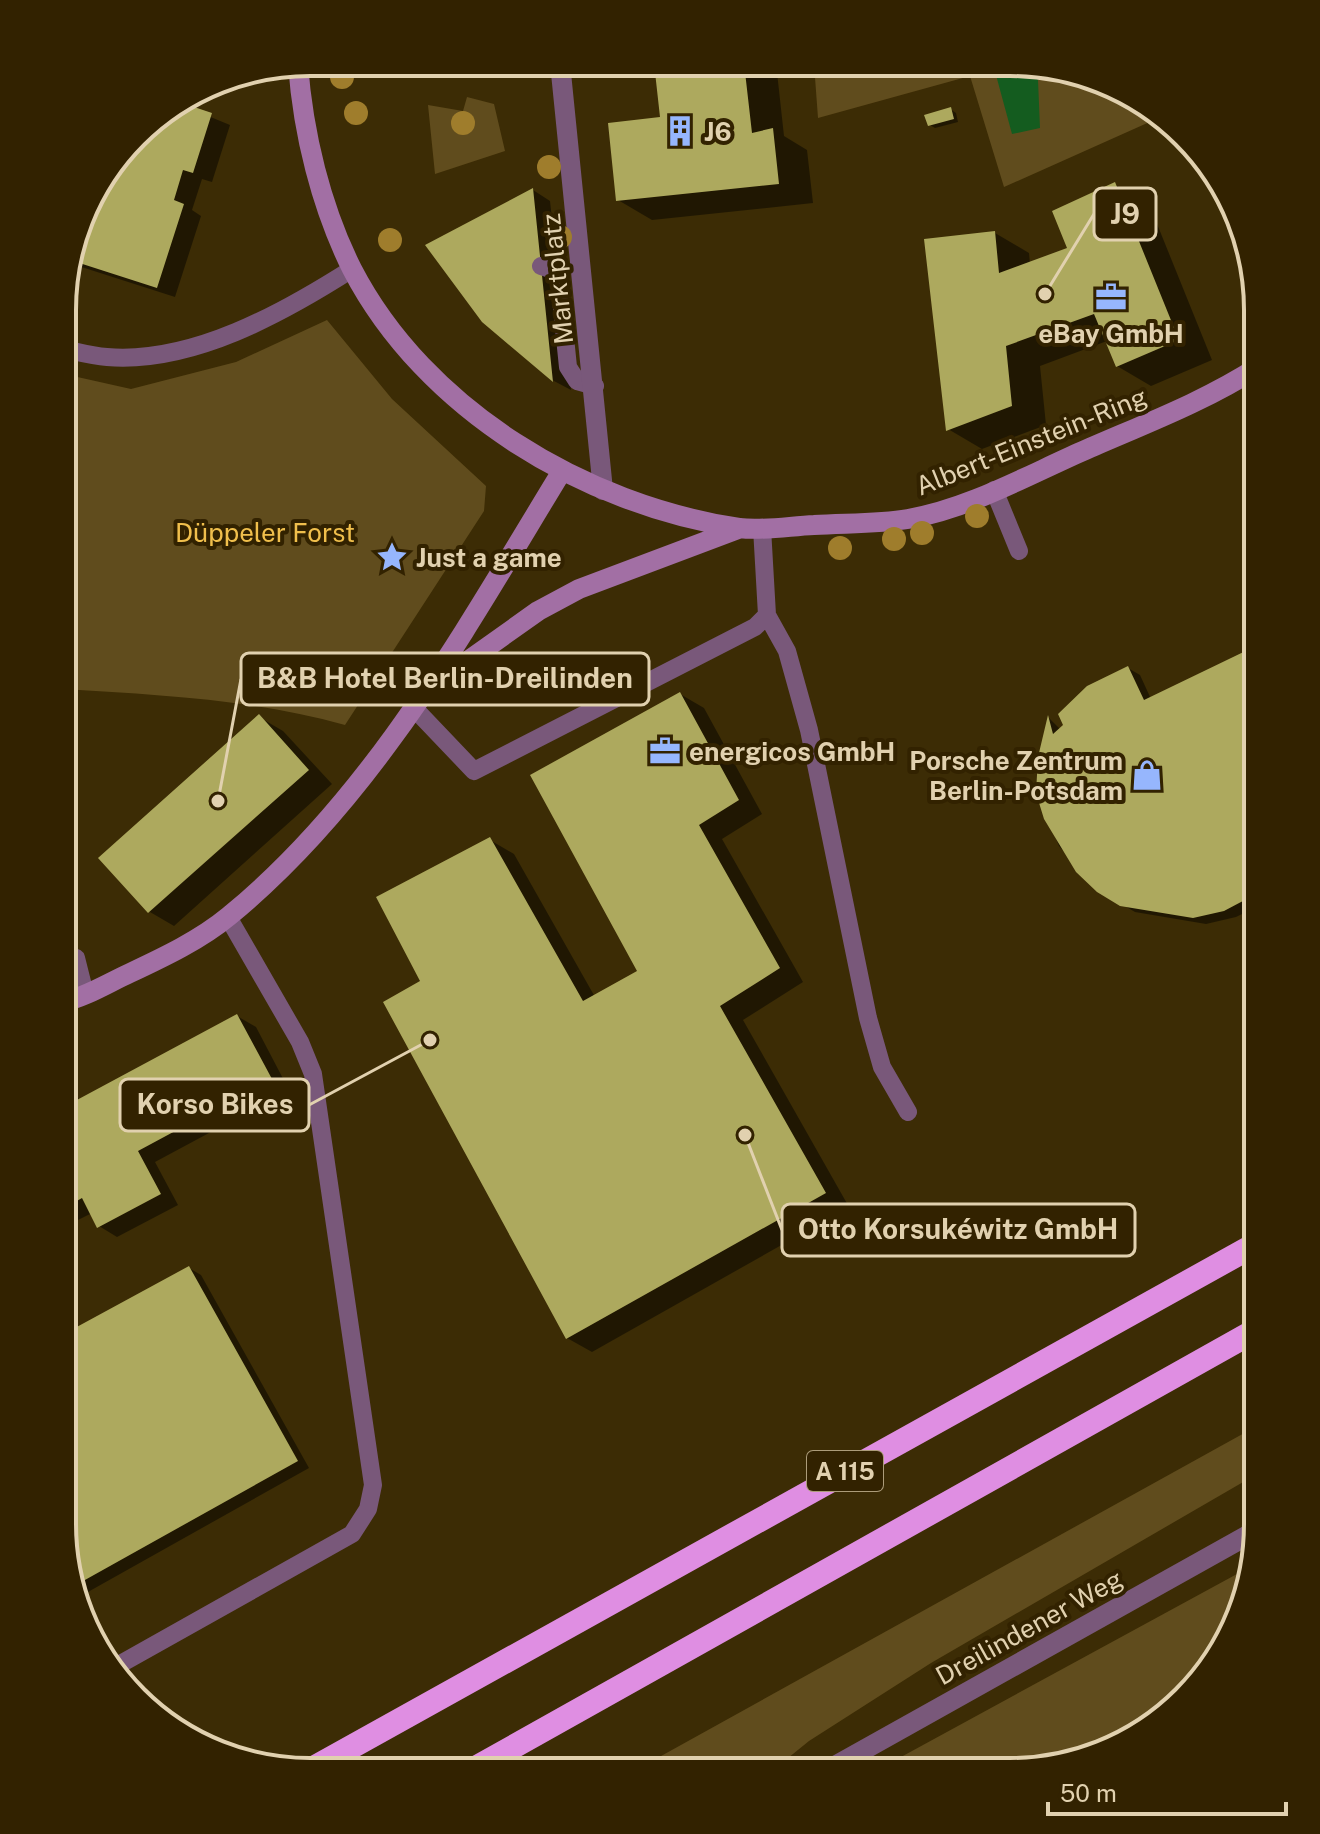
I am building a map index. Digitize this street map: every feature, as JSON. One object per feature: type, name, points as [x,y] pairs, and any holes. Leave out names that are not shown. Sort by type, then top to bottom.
[{"type":"highway","name":"A 115","points":[[332,1758],[1243,1251]]},
{"type":"highway","points":[[493,1758],[1243,1337]]},
{"type":"street","name":"Marktplatz","points":[[561,76],[595,386],[603,490]]},
{"type":"street","name":"Albert-Einstein-Ring","points":[[299,77],[300,103],[320,185],[352,269],[387,323],[435,377],[493,425],[562,471],[640,504],[741,528],[910,519],[994,490],[1244,376]]},
{"type":"street","points":[[76,997],[170,955],[228,917],[323,824],[360,781],[418,699],[562,471]]},
{"type":"street","points":[[418,699],[538,611],[579,589],[741,528]]},
{"type":"street","name":"Dreilindener Weg","points":[[849,1758],[1243,1538]]},
{"type":"lane","points":[[541,266],[553,270],[559,279],[568,367],[577,381],[595,386]]},
{"type":"lane","points":[[76,351],[107,357],[150,356],[203,344],[324,287],[352,269]]},
{"type":"lane","points":[[994,490],[1019,551]]},
{"type":"lane","points":[[762,528],[767,615],[787,651],[815,728],[868,1018],[882,1067],[908,1112]]},
{"type":"lane","points":[[418,699],[474,771],[755,627],[767,615]]},
{"type":"lane","points":[[122,1663],[352,1534],[368,1509],[373,1485],[313,1074],[300,1042],[228,917]]},
{"type":"lane","points":[[76,958],[85,994]]},
{"type":"green space","points":[[815,76],[970,76],[818,118]]},
{"type":"green space","points":[[970,76],[1041,78],[1071,84],[1100,94],[1150,122],[1004,187]]},
{"type":"green space","points":[[467,97],[494,104],[505,151],[435,174],[428,105],[463,111]]},
{"type":"green space","name":"Düppeler Forst","points":[[327,320],[392,399],[486,486],[484,511],[345,725],[240,704],[76,690],[76,377],[131,389],[236,362]]},
{"type":"green space","points":[[1243,1434],[1243,1482],[931,1663],[809,1741],[788,1758],[657,1758]]},
{"type":"green space","points":[[1239,1573],[1220,1628],[1205,1654],[1164,1700],[1114,1734],[1071,1750],[1041,1756],[901,1757]]},
{"type":"shaded area","points":[[996,76],[1039,78],[1040,128],[1012,134]]},
{"type":"building","name":"J6","points":[[655,76],[745,76],[752,133],[773,128],[779,184],[616,201],[608,123],[660,117]]},
{"type":"building","points":[[194,107],[212,113],[193,173],[183,170],[174,200],[184,204],[157,288],[81,264],[84,249],[94,220],[115,180],[156,134]]},
{"type":"building","points":[[951,107],[954,119],[928,126],[924,115]]},
{"type":"building","points":[[1115,182],[1179,340],[1116,367],[1094,314],[1006,346],[1012,406],[946,431],[924,239],[995,231],[999,273],[1067,248],[1052,211]]},
{"type":"building","points":[[533,188],[553,382],[482,322],[425,245]]},
{"type":"building","name":"Porsche Zentrum Berlin-Potsdam","points":[[1244,652],[1244,901],[1224,911],[1193,918],[1120,906],[1097,892],[1076,872],[1044,819],[1036,793],[1038,757],[1048,715],[1053,734],[1063,725],[1058,714],[1087,686],[1128,666],[1144,700]]},
{"type":"building","points":[[680,692],[739,800],[699,825],[780,968],[720,1006],[826,1193],[566,1339],[383,1002],[420,981],[376,897],[490,837],[583,1001],[637,971],[530,775]]},
{"type":"building","points":[[259,714],[309,770],[148,913],[98,858]]},
{"type":"building","points":[[237,1014],[272,1079],[138,1151],[161,1194],[97,1228],[82,1198],[76,1201],[76,1100]]},
{"type":"building","points":[[189,1266],[298,1461],[83,1581],[76,1524],[76,1327]]},
{"type":"place","name":"J6","points":[[680,131]]},
{"type":"place","name":"J9","points":[[1045,294]]},
{"type":"place","name":"eBay GmbH","points":[[1111,297]]},
{"type":"place","name":"Just a game","points":[[392,557]]},
{"type":"place","name":"energicos GmbH","points":[[665,751]]},
{"type":"place","name":"Porsche Zentrum Berlin-Potsdam","points":[[1147,775]]},
{"type":"place","name":"B&B Hotel Berlin-Dreilinden","points":[[218,801]]},
{"type":"place","name":"Korso Bikes","points":[[430,1040]]},
{"type":"place","name":"Otto Korsukéwitz GmbH","points":[[745,1135]]}]
